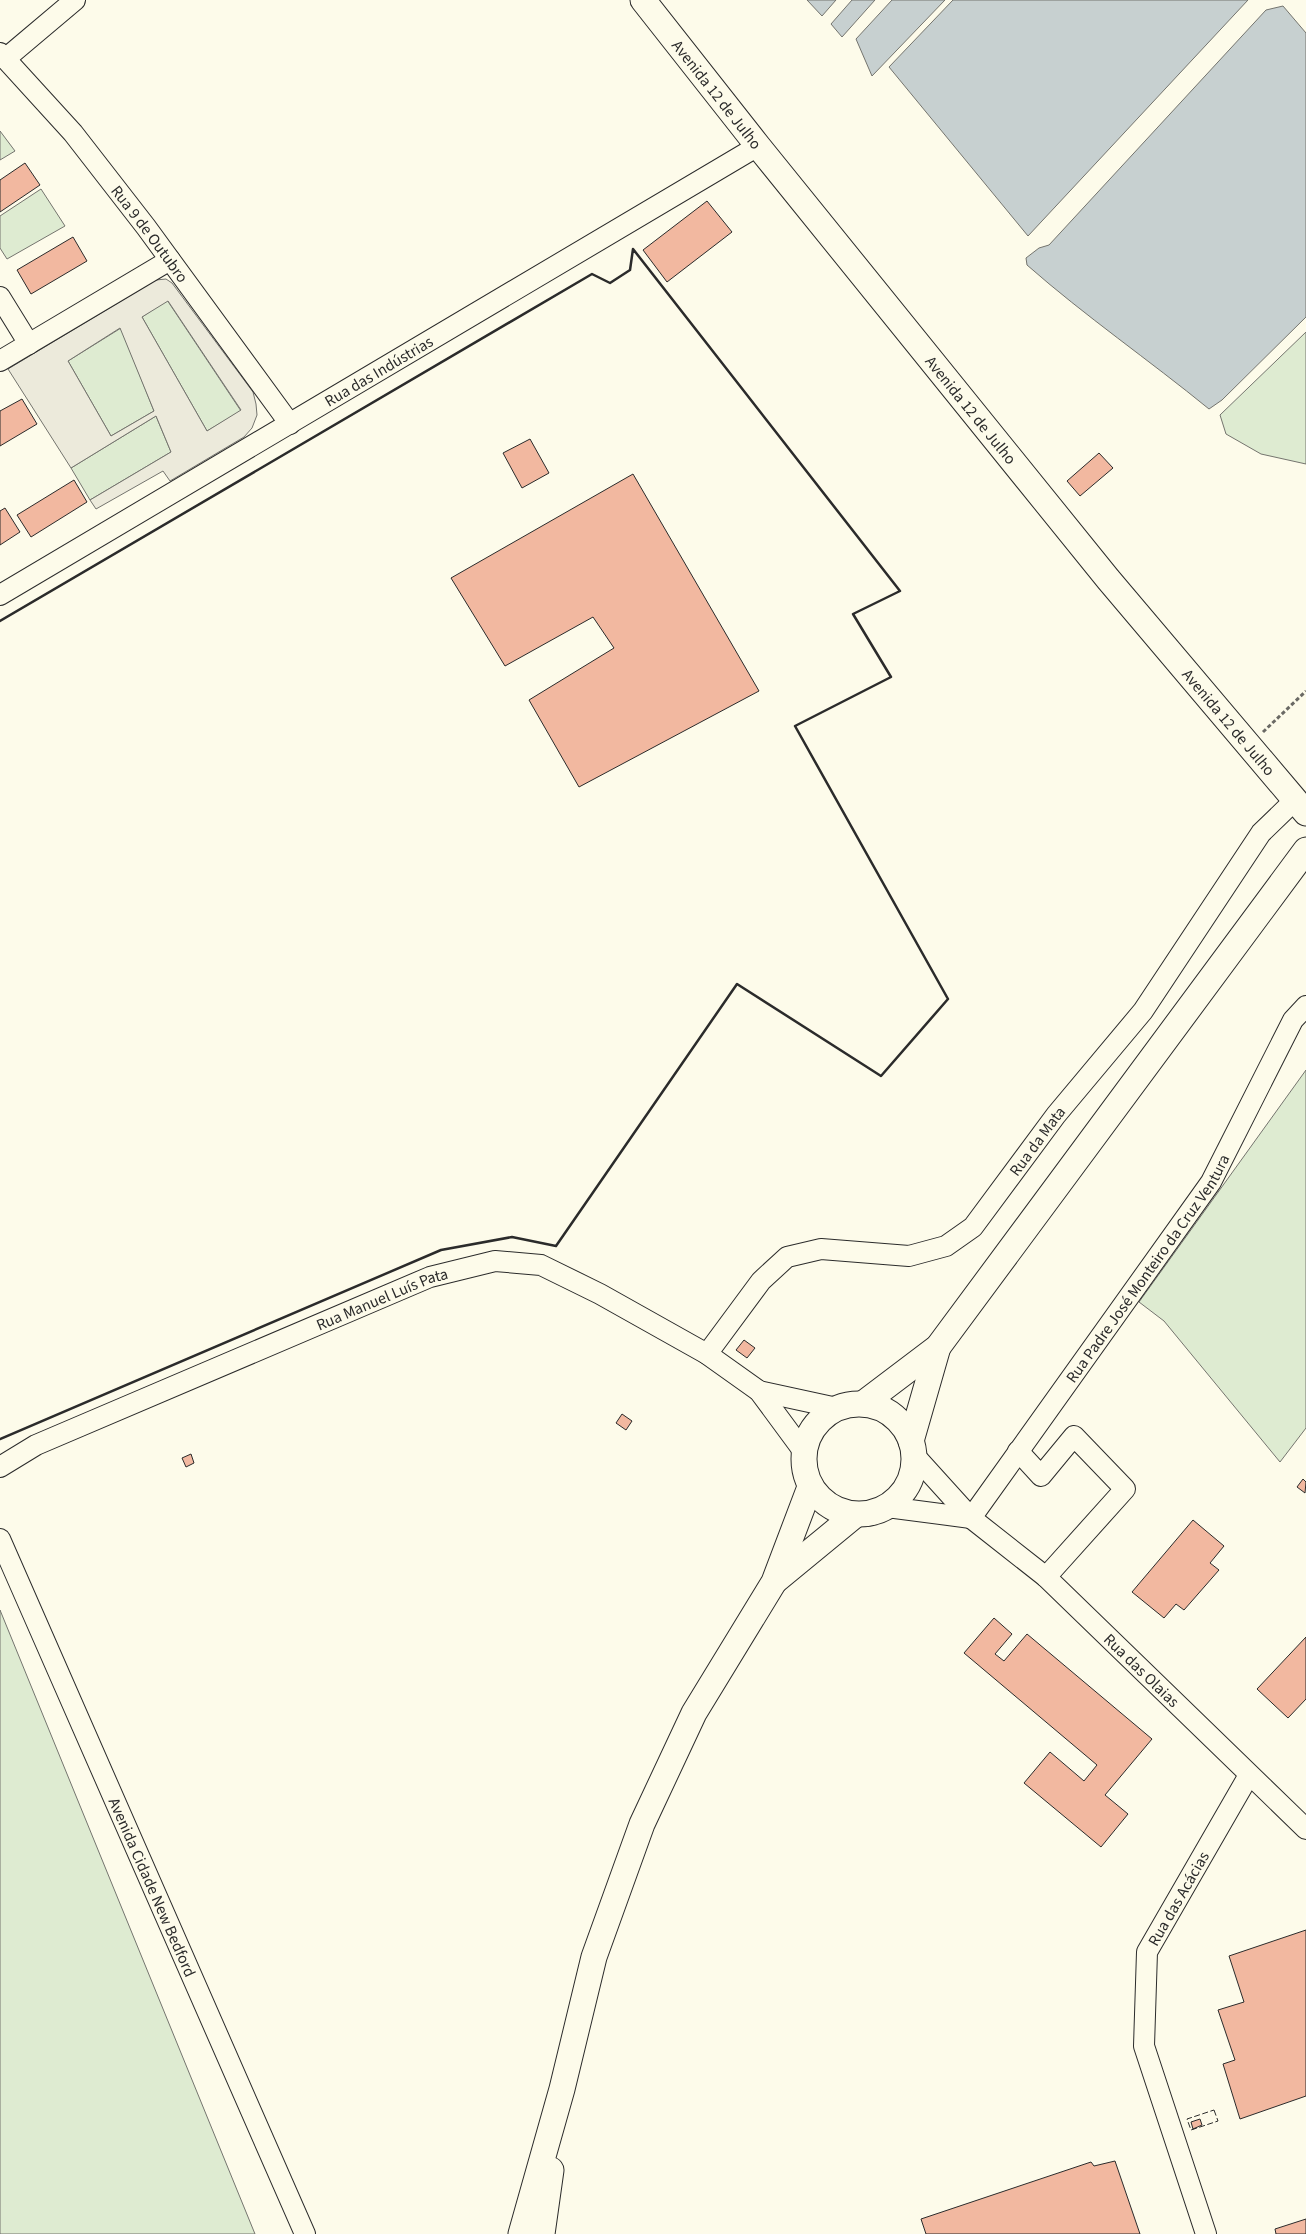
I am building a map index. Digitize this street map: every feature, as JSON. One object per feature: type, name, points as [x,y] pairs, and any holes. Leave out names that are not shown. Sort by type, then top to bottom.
[{"type":"main road","name":"Avenida 12 de Julho","points":[[643,0],[758,146],[1108,579],[1300,807]]},
{"type":"main road","points":[[864,1404],[938,1346],[1299,860]]},
{"type":"main road","points":[[913,1448],[904,1427],[893,1415],[879,1407],[850,1404],[837,1408],[821,1418],[809,1433],[804,1452],[804,1470],[810,1487],[822,1501],[837,1510],[855,1514],[872,1513],[887,1507],[899,1497],[908,1485],[913,1471],[913,1448],[938,1346]]},
{"type":"main road","points":[[521,2234],[562,2089],[594,1957],[642,1824],[694,1713],[774,1582],[810,1487]]},
{"type":"main road","points":[[774,1582],[855,1514]]},
{"type":"main road","points":[[542,2234],[562,2089]]},
{"type":"street","points":[[3,56],[76,0]]},
{"type":"street","name":"Rua 9 de Outubro","points":[[3,56],[74,133],[290,424]]},
{"type":"street","name":"Rua das Indústrias","points":[[0,595],[758,146]]},
{"type":"street","points":[[0,361],[170,260]]},
{"type":"street","points":[[0,296],[29,344]]},
{"type":"street","name":"Rua da Mata","points":[[707,1354],[761,1281],[787,1257],[821,1249],[909,1256],[946,1246],[973,1227],[1056,1115],[1143,1011],[1261,834],[1300,807]]},
{"type":"street","name":"Rua Padre José Monteiro da Cruz Ventura","points":[[971,1518],[1211,1182],[1293,1020],[1306,1006]]},
{"type":"street","name":"Rua Manuel Luís Pata","points":[[0,1467],[36,1445],[430,1277],[495,1261],[540,1265],[600,1294],[707,1354],[759,1391]]},
{"type":"street","points":[[759,1391],[837,1408]]},
{"type":"street","points":[[759,1391],[804,1452]]},
{"type":"street","points":[[1018,1451],[1041,1476],[1074,1436],[1126,1489],[1046,1577]]},
{"type":"street","name":"Rua das Olaias","points":[[913,1448],[971,1518],[1046,1577],[1306,1829]]},
{"type":"street","points":[[887,1507],[971,1518]]},
{"type":"street","name":"Avenida Cidade New Bedford","points":[[0,1539],[305,2234]]},
{"type":"street","name":"Rua das Acácias","points":[[1206,2234],[1144,2046],[1148,1952],[1249,1775]]},
{"type":"path","points":[[1248,746],[1306,692]]},
{"type":"green space","points":[[0,131],[15,151],[0,160]]},
{"type":"green space","points":[[41,189],[65,226],[7,259],[0,248],[0,216]]},
{"type":"green space","points":[[167,300],[241,411],[207,431],[142,317]]},
{"type":"green space","points":[[121,328],[154,411],[111,436],[68,361]]},
{"type":"green space","points":[[1306,332],[1306,464],[1261,454],[1226,434],[1220,415]]},
{"type":"green space","points":[[156,416],[171,452],[90,500],[71,468]]},
{"type":"green space","points":[[1306,1070],[1306,1428],[1280,1462],[1164,1321],[1139,1302]]},
{"type":"green space","points":[[0,1610],[255,2234],[0,2234]]},
{"type":"shaded area","points":[[807,0],[836,0],[822,16]]},
{"type":"shaded area","points":[[852,0],[875,0],[842,37],[831,24]]},
{"type":"shaded area","points":[[892,0],[945,0],[872,76],[856,39]]},
{"type":"shaded area","points":[[953,0],[1248,0],[1028,236],[889,67]]},
{"type":"shaded area","points":[[1283,6],[1306,33],[1306,317],[1222,400],[1209,409],[1049,284],[1027,265],[1026,258],[1039,248],[1049,245],[1266,10]]},
{"type":"shaded area","points":[[166,279],[172,283],[253,392],[257,415],[252,428],[244,437],[170,481],[163,471],[96,509],[90,500],[171,452],[156,416],[71,468],[8,369],[156,280]],"holes":[[[168,301],[241,410],[207,431],[142,317]],[[120,328],[154,411],[111,436],[68,361]]]},
{"type":"building","points":[[25,163],[40,185],[0,212],[0,180]]},
{"type":"building","points":[[707,201],[732,232],[667,282],[643,250]]},
{"type":"building","points":[[73,237],[87,261],[31,294],[17,270]]},
{"type":"building","points":[[22,399],[37,424],[0,446],[0,411]]},
{"type":"building","points":[[530,439],[549,473],[522,488],[503,453]]},
{"type":"building","points":[[1099,453],[1113,468],[1080,496],[1067,481]]},
{"type":"building","points":[[633,474],[759,691],[579,787],[529,700],[614,648],[593,617],[505,666],[451,578]]},
{"type":"building","points":[[74,480],[87,502],[31,537],[17,515]]},
{"type":"building","points":[[5,508],[20,532],[0,545],[0,511]]},
{"type":"building","points":[[744,1340],[755,1348],[747,1358],[736,1350]]},
{"type":"building","points":[[622,1414],[632,1421],[626,1430],[616,1423]]},
{"type":"building","points":[[191,1454],[194,1463],[186,1467],[182,1458]]},
{"type":"building","points":[[1303,1479],[1306,1482],[1305,1493],[1297,1487]]},
{"type":"building","points":[[1193,1520],[1224,1546],[1210,1563],[1219,1570],[1184,1610],[1176,1604],[1164,1618],[1132,1592]]},
{"type":"building","points":[[994,1618],[1012,1634],[995,1654],[1004,1661],[1027,1634],[1152,1739],[1105,1795],[1128,1814],[1101,1847],[1024,1783],[1050,1752],[1084,1781],[1097,1765],[964,1653]]},
{"type":"building","points":[[1306,1637],[1306,1699],[1288,1718],[1257,1689]]},
{"type":"building","points":[[1306,1930],[1306,2096],[1240,2119],[1223,2064],[1235,2060],[1218,2010],[1244,2002],[1229,1956]]},
{"type":"building","points":[[1200,2119],[1202,2125],[1193,2129],[1191,2122]]},
{"type":"building","points":[[1115,2161],[1140,2234],[926,2234],[921,2219],[1091,2162],[1094,2166]]},
{"type":"building","points":[[1306,2219],[1306,2234],[1276,2234],[1275,2229]]},
{"type":"fence","points":[[1214,2110],[1218,2121],[1191,2130],[1187,2119],[1214,2110]]},
{"type":"wall","points":[[0,621],[592,274],[610,283],[630,270],[633,249],[900,591],[853,614],[891,677],[795,726],[948,999],[881,1076],[737,984],[556,1246],[512,1237],[441,1250],[0,1439]]}]
